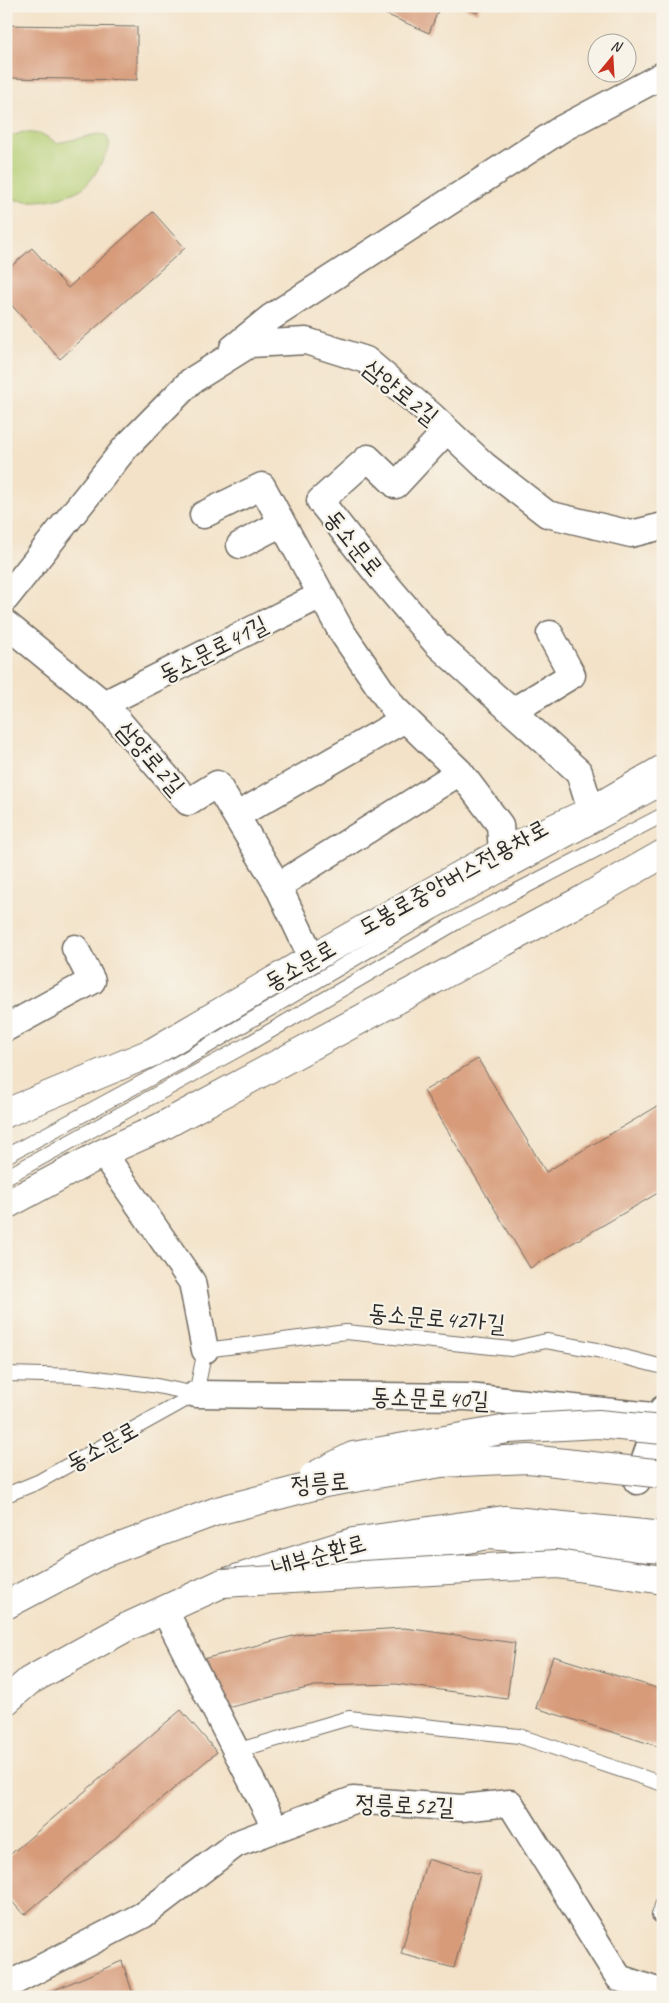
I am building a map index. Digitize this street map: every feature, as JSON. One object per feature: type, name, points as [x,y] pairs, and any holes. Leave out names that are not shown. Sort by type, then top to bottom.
[{"type":"main road","name":"동소문로","points":[[6,1113],[153,1052],[312,958],[502,852],[591,810],[663,769]]},
{"type":"main road","points":[[6,1206],[104,1153],[159,1128],[582,900],[663,854]]},
{"type":"main road","points":[[278,1495],[353,1456],[508,1429],[662,1418]]},
{"type":"main road","points":[[6,1606],[104,1554],[217,1511],[325,1483],[441,1463],[529,1459],[663,1474]]},
{"type":"main road","name":"정릉로","points":[[6,1614],[138,1529],[287,1484],[549,1466],[663,1487]]},
{"type":"main road","name":"내부순환로","points":[[6,1702],[29,1681],[125,1628],[223,1582],[353,1542],[504,1520],[663,1536]]},
{"type":"main road","points":[[6,1714],[32,1690],[168,1617],[272,1578],[487,1535],[663,1549]]},
{"type":"main road","points":[[613,1545],[663,1582]]},
{"type":"main road","points":[[223,1582],[557,1564],[663,1582]]},
{"type":"street","points":[[191,381],[279,313],[563,128],[660,84]]},
{"type":"street","name":"삼양로2길","points":[[6,598],[125,448],[191,381],[250,344],[306,341],[366,360],[447,430],[484,465],[547,514],[631,534],[663,526]]},
{"type":"street","name":"동소문로","points":[[447,430],[396,485],[368,458],[320,501],[379,576],[437,644],[579,772],[591,810]]},
{"type":"street","points":[[203,515],[262,486],[351,646],[393,707],[460,772],[500,825],[502,852]]},
{"type":"street","points":[[240,545],[282,523]]},
{"type":"street","name":"동소문로41길","points":[[104,704],[321,595]]},
{"type":"street","name":"삼양로2길","points":[[6,624],[104,704],[188,802],[217,784],[278,886],[312,958]]},
{"type":"street","points":[[513,711],[572,675],[550,634]]},
{"type":"street","points":[[236,816],[405,719]]},
{"type":"street","points":[[278,886],[460,772]]},
{"type":"street","points":[[6,1028],[92,981],[75,948]]},
{"type":"street","points":[[104,1153],[192,1282],[205,1350]]},
{"type":"street","name":"동소문로40길","points":[[196,1394],[468,1397],[662,1418]]},
{"type":"street","points":[[637,1481],[662,1418]]},
{"type":"street","points":[[168,1617],[276,1829]]},
{"type":"street","name":"정릉로52길","points":[[6,1986],[143,1915],[236,1844],[353,1800],[462,1808],[510,1803],[619,1978],[663,1992]]},
{"type":"lane","name":"도봉로중앙버스전용차로","points":[[6,1156],[184,1060],[433,912],[663,788]]},
{"type":"lane","name":"도봉로중앙버스전용차로","points":[[6,1177],[248,1044],[457,922],[663,814]]},
{"type":"lane","name":"동소문로42가길","points":[[205,1350],[346,1332],[511,1349],[546,1341],[597,1350],[663,1367]]},
{"type":"lane","points":[[196,1394],[205,1350]]},
{"type":"lane","name":"동소문로40길","points":[[6,1374],[81,1376],[152,1384],[196,1394]]},
{"type":"lane","name":"동소문로","points":[[6,1495],[38,1482],[196,1394]]},
{"type":"lane","points":[[236,1751],[349,1718],[519,1736],[663,1784]]},
{"type":"lane","points":[[663,1903],[659,1915],[663,1918]]},
{"type":"green space","points":[[23,132],[42,134],[57,143],[98,134],[105,135],[109,141],[109,146],[95,174],[84,187],[57,198],[24,201],[6,196],[6,138]]},
{"type":"building","points":[[367,6],[440,6],[429,33]]},
{"type":"building","points":[[461,6],[480,6],[477,13]]},
{"type":"building","points":[[6,25],[137,27],[137,80],[6,78]]},
{"type":"building","points":[[153,212],[185,248],[60,359],[6,299],[6,271],[32,248],[68,288]]},
{"type":"building","points":[[478,1059],[546,1172],[663,1103],[663,1190],[530,1268],[424,1091]]},
{"type":"building","points":[[404,1628],[515,1643],[507,1699],[396,1684],[315,1686],[219,1710],[203,1659],[301,1634]]},
{"type":"building","points":[[553,1656],[663,1690],[663,1748],[536,1708]]},
{"type":"building","points":[[181,1710],[217,1752],[24,1915],[6,1895],[6,1858]]},
{"type":"building","points":[[427,1859],[480,1874],[454,1968],[401,1954]]},
{"type":"building","points":[[122,1961],[134,1997],[38,1997]]}]
